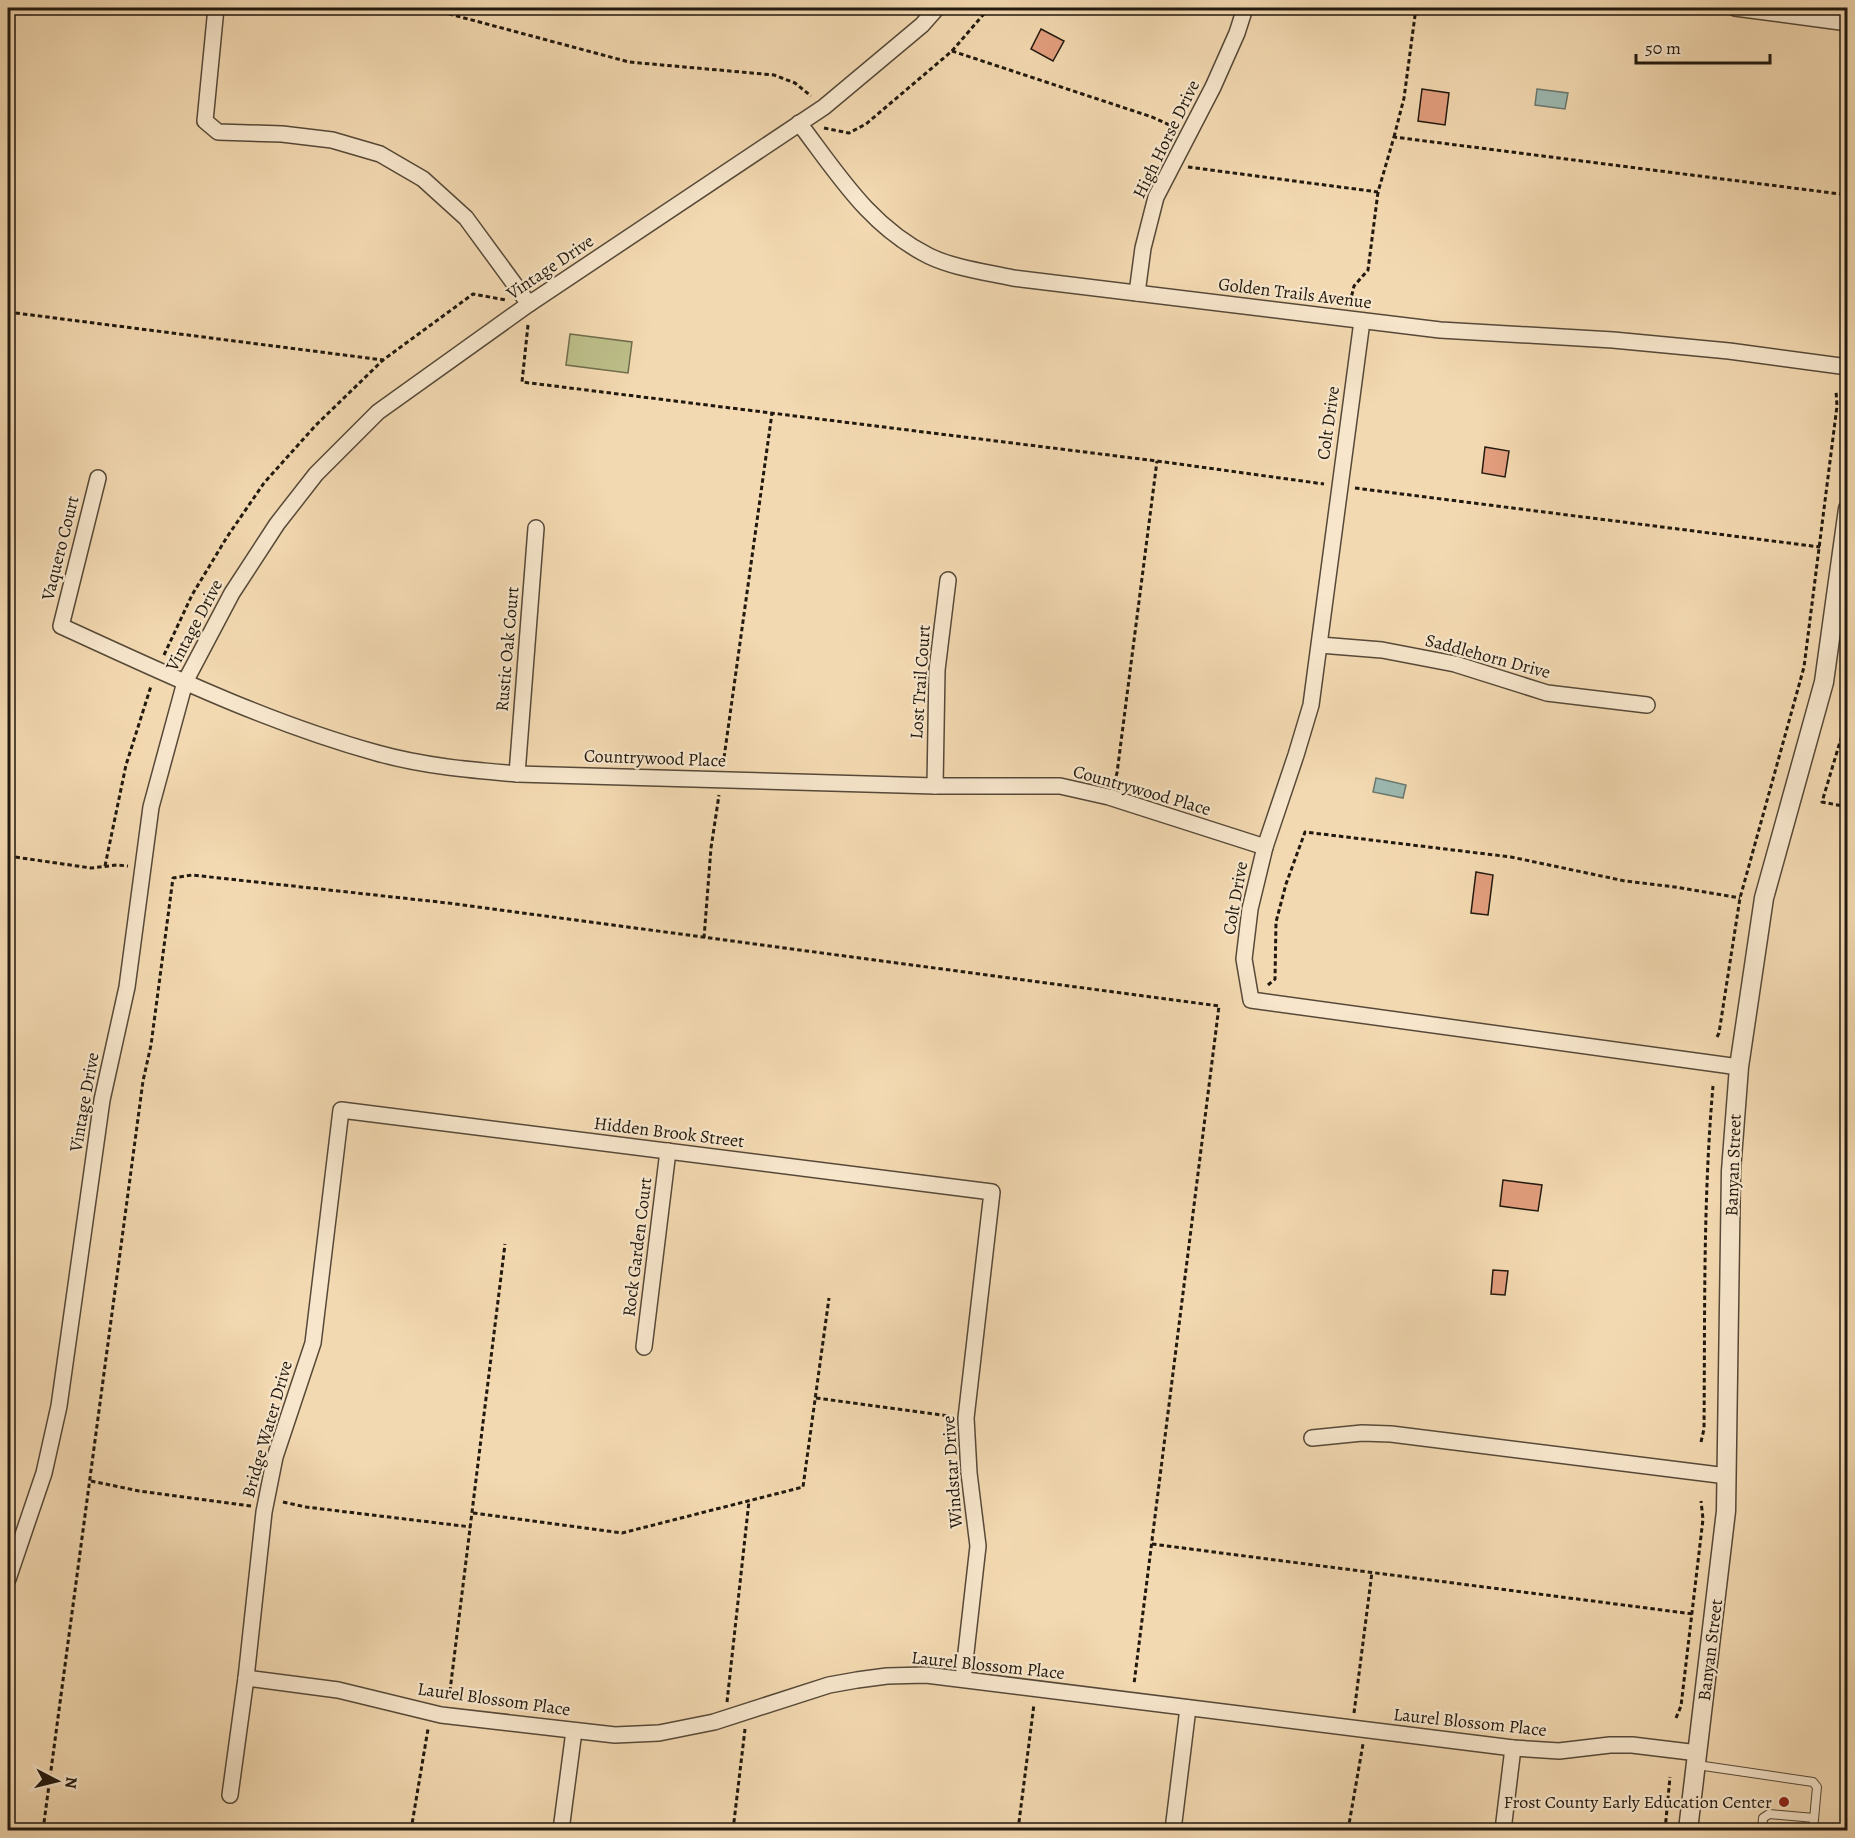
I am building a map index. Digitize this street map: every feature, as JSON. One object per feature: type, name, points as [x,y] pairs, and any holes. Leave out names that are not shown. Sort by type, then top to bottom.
[{"type":"street","points":[[216,8],[205,121],[218,132],[282,134],[332,140],[380,154],[423,179],[466,218],[530,304]]},
{"type":"street","name":"Vintage Drive","points":[[8,1579],[44,1473],[59,1406],[102,1100],[127,987],[150,807],[185,682],[232,593],[277,525],[316,474],[378,412],[530,304],[824,107],[922,26],[937,8]]},
{"type":"street","name":"High Horse Drive","points":[[1137,293],[1143,248],[1156,196],[1228,55],[1245,8]]},
{"type":"street","points":[[1735,8],[1848,23]]},
{"type":"street","name":"Golden Trails Avenue","points":[[799,123],[864,209],[897,237],[930,256],[969,268],[1013,278],[1440,330],[1613,340],[1848,367]]},
{"type":"street","name":"Colt Drive","points":[[1251,1000],[1244,959],[1250,909],[1264,847],[1311,705],[1340,486],[1355,320]]},
{"type":"street","name":"Vaquero Court","points":[[61,626],[98,478]]},
{"type":"street","name":"Banyan Street","points":[[1688,1830],[1723,1543],[1727,1476],[1731,1171],[1739,1067],[1764,898],[1841,620],[1848,509]]},
{"type":"street","name":"Rustic Oak Court","points":[[517,774],[536,528]]},
{"type":"street","name":"Lost Trail Court","points":[[935,786],[937,670],[948,580]]},
{"type":"street","name":"Countrywood Place","points":[[61,626],[185,682],[285,723],[378,754],[452,769],[517,774],[935,786],[1060,786],[1109,797],[1264,847]]},
{"type":"street","name":"Saddlehorn Drive","points":[[1320,645],[1382,650],[1455,664],[1547,693],[1647,705]]},
{"type":"street","points":[[1251,1000],[1739,1067]]},
{"type":"street","name":"Hidden Brook Street","points":[[341,1110],[992,1192]]},
{"type":"street","name":"Bridge Water Drive","points":[[230,1795],[246,1678],[265,1503],[275,1456],[313,1343],[341,1110]]},
{"type":"street","name":"Rock Garden Court","points":[[644,1347],[668,1151]]},
{"type":"street","name":"Windstar Drive","points":[[963,1679],[978,1546],[969,1473],[966,1418],[992,1192]]},
{"type":"street","points":[[1312,1437],[1362,1433],[1391,1434],[1727,1476]]},
{"type":"street","name":"Laurel Blossom Place","points":[[246,1678],[338,1690],[439,1714],[615,1735],[659,1733],[725,1719],[829,1685],[887,1676],[926,1675],[1513,1748],[1558,1750],[1611,1744],[1632,1745],[1697,1759]]},
{"type":"street","points":[[1173,1830],[1188,1708]]},
{"type":"street","points":[[561,1830],[574,1731]]},
{"type":"street","points":[[1503,1830],[1513,1748]]},
{"type":"lane","points":[[1697,1759],[1813,1782],[1817,1787],[1813,1830]]},
{"type":"lane","points":[[1762,1830],[1763,1818],[1769,1814],[1814,1818]]},
{"type":"path","points":[[8,60],[15,8]]},
{"type":"path","points":[[427,8],[629,62],[774,75],[795,83],[824,107]]},
{"type":"path","points":[[799,123],[849,133],[866,124],[952,51],[989,8]]},
{"type":"path","points":[[1355,320],[1354,286],[1368,270],[1378,192],[1404,98],[1416,8]]},
{"type":"path","points":[[952,51],[1152,117],[1189,134]]},
{"type":"path","points":[[1394,137],[1848,195]]},
{"type":"path","points":[[1173,164],[1378,192]]},
{"type":"path","points":[[8,312],[383,360],[473,294],[530,304],[522,382],[1820,547]]},
{"type":"path","points":[[1842,339],[1848,325]]},
{"type":"path","points":[[1717,1036],[1740,898],[1804,667],[1837,406],[1836,392]]},
{"type":"path","points":[[704,938],[711,848],[772,413]]},
{"type":"path","points":[[1109,797],[1117,773],[1157,461]]},
{"type":"path","points":[[1848,715],[1822,802],[1848,807]]},
{"type":"path","points":[[1251,1000],[1275,979],[1276,922],[1286,884],[1305,832],[1511,857],[1625,881],[1740,898]]},
{"type":"path","points":[[8,856],[91,868],[117,865],[142,868]]},
{"type":"path","points":[[43,1830],[143,1081],[151,1045],[173,878],[192,875],[448,903],[1219,1006],[1132,1701]]},
{"type":"path","points":[[1701,1442],[1704,1429],[1705,1256],[1709,1130],[1713,1086]]},
{"type":"path","points":[[411,1830],[439,1714],[471,1527],[505,1244]]},
{"type":"path","points":[[473,1514],[622,1533],[803,1487],[829,1298]]},
{"type":"path","points":[[816,1398],[966,1418]]},
{"type":"path","points":[[91,1481],[139,1491],[306,1507],[471,1527]]},
{"type":"path","points":[[725,1719],[749,1501]]},
{"type":"path","points":[[1676,1718],[1681,1706],[1693,1614],[1703,1519],[1701,1501]]},
{"type":"path","points":[[1152,1544],[1693,1614]]},
{"type":"path","points":[[1348,1830],[1372,1572]]},
{"type":"path","points":[[1018,1830],[1036,1688]]},
{"type":"path","points":[[733,1830],[747,1712]]},
{"type":"path","points":[[1665,1830],[1670,1777]]},
{"type":"green space","points":[[570,334],[632,342],[628,373],[566,365]]},
{"type":"water","points":[[1537,89],[1568,93],[1565,109],[1535,105]]},
{"type":"water","points":[[1376,778],[1406,785],[1403,798],[1373,792]]},
{"type":"building","points":[[1041,29],[1064,41],[1053,61],[1031,49]]},
{"type":"building","points":[[1422,89],[1449,93],[1445,125],[1418,121]]},
{"type":"building","points":[[1485,447],[1509,451],[1505,477],[1482,473]]},
{"type":"building","points":[[1476,872],[1493,875],[1488,915],[1471,913]]},
{"type":"building","points":[[1503,1180],[1542,1185],[1538,1211],[1500,1206]]},
{"type":"building","points":[[1493,1270],[1508,1271],[1505,1295],[1491,1294]]},
{"type":"place","name":"Frost County Early Education Center","points":[[1784,1802]]}]
